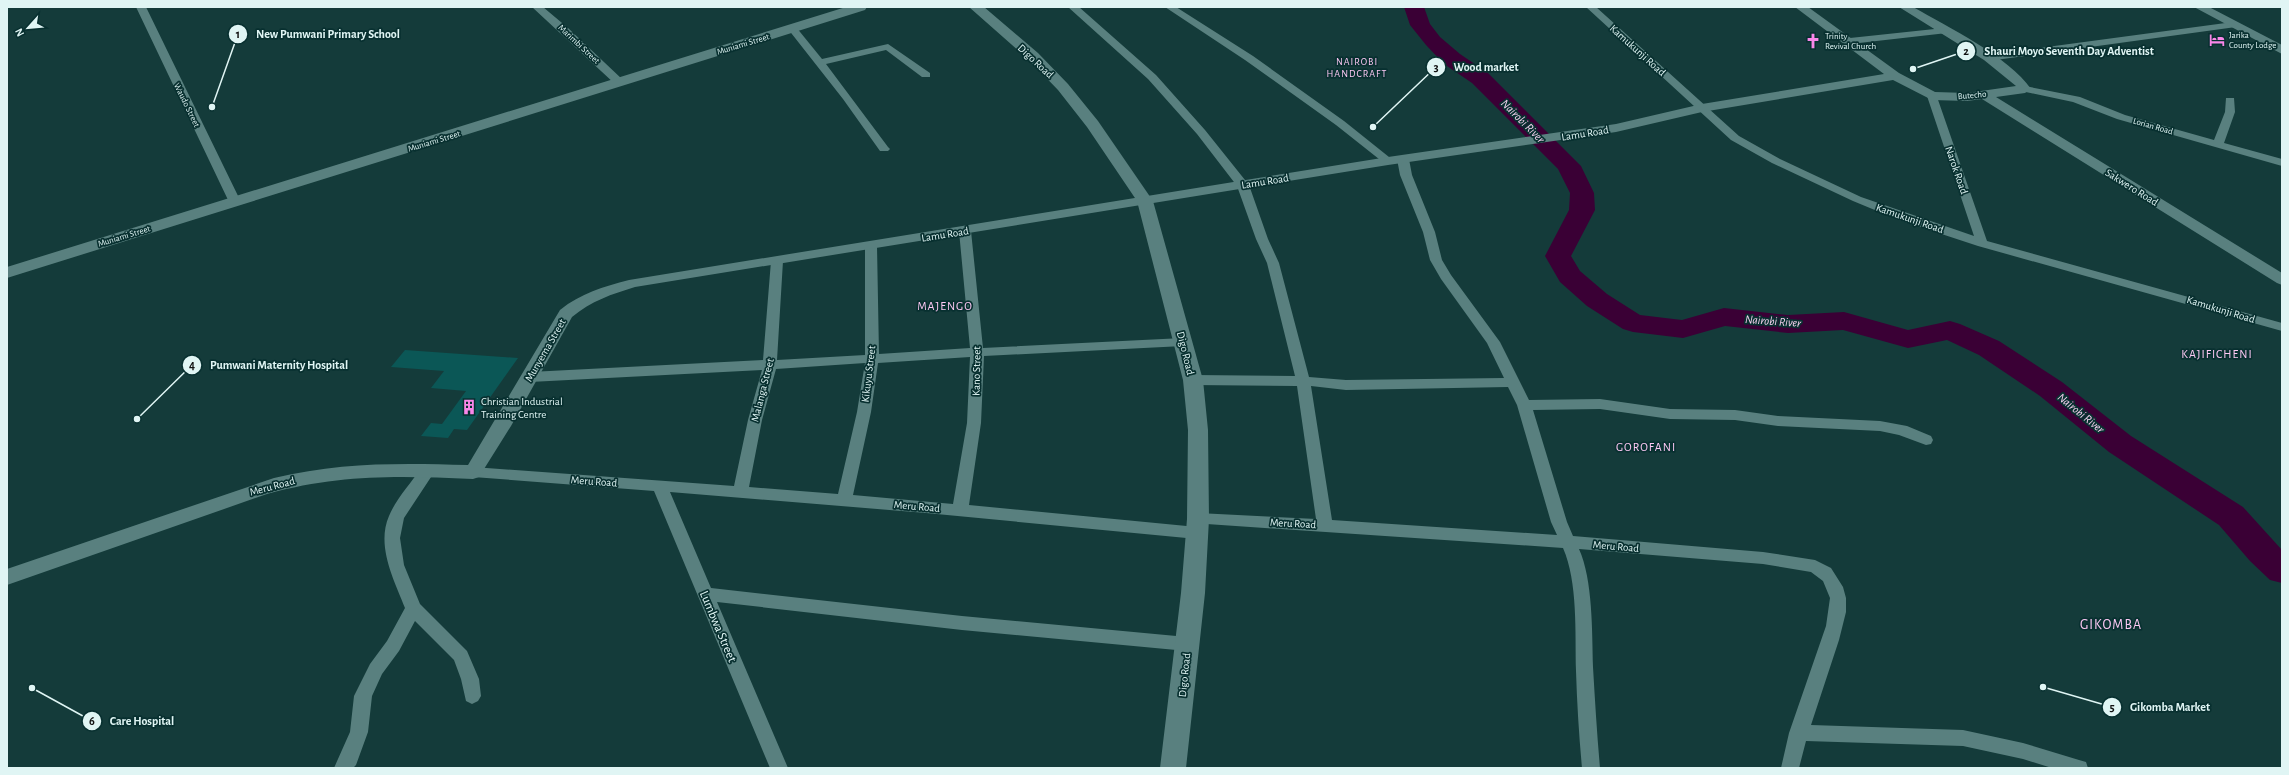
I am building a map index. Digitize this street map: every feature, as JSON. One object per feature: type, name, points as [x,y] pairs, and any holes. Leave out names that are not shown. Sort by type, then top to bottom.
[{"type":"main road","name":"Muniami Street","points":[[7,273],[860,7]]},
{"type":"main road","name":"Digo Road","points":[[976,7],[1033,56],[1063,87],[1093,124],[1145,201],[1193,380],[1198,430],[1197,526],[1187,644],[1173,768]]},
{"type":"street","name":"Waudo Street","points":[[140,7],[235,202]]},
{"type":"street","name":"Marimbi Street","points":[[537,7],[565,30],[619,82]]},
{"type":"street","points":[[1073,7],[1152,77],[1201,132],[1243,185],[1262,239],[1273,263],[1303,381],[1325,524]]},
{"type":"street","points":[[1170,7],[1249,58],[1340,123],[1388,161]]},
{"type":"street","name":"Kamukunji Road","points":[[1591,7],[1735,138],[1776,161],[1857,199],[1903,217],[1982,243],[2282,327]]},
{"type":"street","name":"Butecho","points":[[1801,7],[1850,41],[1895,76],[1932,96],[1967,97],[2025,89]]},
{"type":"street","points":[[1905,7],[1988,58],[2021,82],[2025,89]]},
{"type":"street","points":[[2200,7],[2282,50]]},
{"type":"street","points":[[1988,58],[2233,25]]},
{"type":"street","points":[[793,29],[884,149]]},
{"type":"street","points":[[1850,41],[1944,31]]},
{"type":"street","points":[[820,63],[888,47],[926,75]]},
{"type":"street","name":"Lamu Road","points":[[634,283],[871,246],[1388,161],[1616,128],[1702,108],[1895,76]]},
{"type":"street","name":"Lorian Road","points":[[2025,89],[2076,99],[2121,117],[2282,163]]},
{"type":"street","name":"Sakwero Road","points":[[1983,94],[2282,280]]},
{"type":"street","name":"Narok Road","points":[[1932,96],[1982,243]]},
{"type":"street","points":[[2218,145],[2230,112],[2230,100]]},
{"type":"street","points":[[1403,159],[1406,175],[1429,232],[1436,260],[1444,276],[1493,342],[1524,405],[1559,522],[1577,562],[1583,622],[1586,710],[1591,768]]},
{"type":"street","name":"Kano Street","points":[[960,510],[974,423],[977,353],[965,230]]},
{"type":"street","name":"Kikuyu Street","points":[[844,500],[859,433],[872,359],[873,294],[871,246]]},
{"type":"street","name":"Malanga Street","points":[[740,493],[755,420],[770,365],[777,261]]},
{"type":"street","name":"Munyema Street","points":[[473,472],[502,426],[566,314],[580,302],[602,292],[634,283]]},
{"type":"street","points":[[530,377],[1183,342]]},
{"type":"street","points":[[1193,380],[1303,381],[1346,385],[1514,382]]},
{"type":"street","points":[[1524,405],[1600,404],[1670,414],[1735,416],[1778,421],[1880,426],[1902,430],[1926,440]]},
{"type":"street","name":"Meru Road","points":[[7,577],[263,488],[322,474],[355,470],[473,472],[659,485],[1073,520],[1197,526],[1325,524],[1568,542],[1796,563],[1815,566],[1824,571],[1833,581],[1839,604],[1832,635],[1798,733],[1790,768]]},
{"type":"street","points":[[427,471],[396,517],[392,538],[396,565],[413,608],[460,656],[470,679],[472,696]]},
{"type":"street","name":"Lumbwa Street","points":[[659,485],[780,768]]},
{"type":"street","points":[[706,594],[908,617],[1187,644]]},
{"type":"street","points":[[343,768],[350,759],[359,732],[363,696],[376,669],[393,646],[413,608]]},
{"type":"street","points":[[1798,733],[1963,738],[2023,750],[2079,768]]},
{"type":"building","name":"Christian Industrial Training Centre","points":[[405,350],[518,358],[467,430],[454,429],[448,438],[421,436],[431,423],[442,424],[466,391],[431,388],[444,371],[391,367]]},
{"type":"waterway","name":"Nairobi River","points":[[1414,7],[1420,25],[1433,41],[1452,59],[1480,78],[1569,166],[1582,193],[1582,210],[1558,256],[1570,276],[1597,300],[1633,323],[1683,329],[1724,317],[1788,324],[1844,321],[1908,339],[1950,330],[1989,348],[2051,389],[2120,444],[2231,516],[2262,552],[2282,570]]},
{"type":"place","name":"Jarika County Lodge","points":[[2217,40]]},
{"type":"place","name":"Trinity Revival Church","points":[[1813,41]]},
{"type":"place","name":"Shauri Moyo Seventh Day Adventist","points":[[1913,69]]},
{"type":"place","name":"New Pumwani Primary School","points":[[212,107]]},
{"type":"place","name":"Wood market","points":[[1373,127]]},
{"type":"place","name":"Christian Industrial Training Centre","points":[[469,407]]},
{"type":"place","name":"Pumwani Maternity Hospital","points":[[137,419]]},
{"type":"place","name":"Gikomba Market","points":[[2043,687]]},
{"type":"place","name":"Care Hospital","points":[[32,688]]},
{"type":"district","name":"NAIROBI HANDCRAFT","points":[[1357,66]]},
{"type":"district","name":"MAJENGO","points":[[945,306]]},
{"type":"district","name":"KAJIFICHENI","points":[[2217,354]]},
{"type":"district","name":"GOROFANI","points":[[1646,447]]},
{"type":"district","name":"GIKOMBA","points":[[2111,624]]}]
